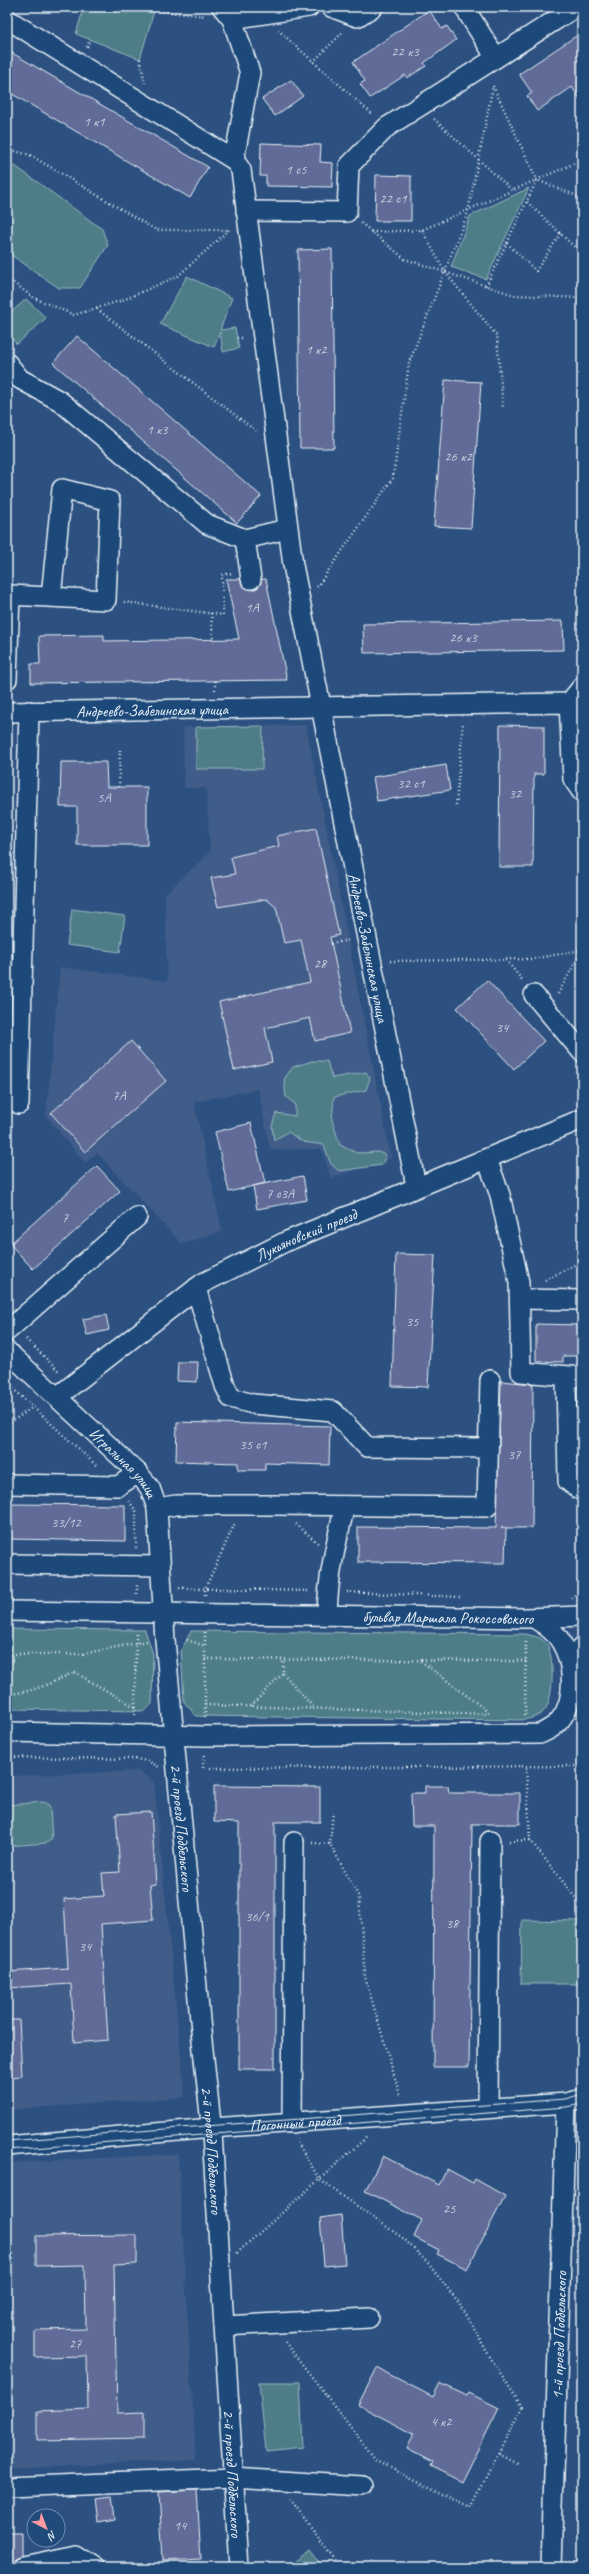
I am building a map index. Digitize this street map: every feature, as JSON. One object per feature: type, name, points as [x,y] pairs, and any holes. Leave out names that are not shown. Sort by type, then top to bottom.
[{"type":"street","points":[[7,19],[234,160],[250,73],[227,13],[260,15],[309,7]]},
{"type":"street","points":[[331,7],[365,12]]},
{"type":"street","points":[[464,7],[490,62]]},
{"type":"street","points":[[246,213],[347,212],[349,166],[387,127],[576,7]]},
{"type":"street","name":"Андреево-Забелинская улица","points":[[234,160],[241,170],[287,528],[321,708],[416,1186]]},
{"type":"street","points":[[7,363],[20,379],[60,401],[207,524],[245,540],[287,528]]},
{"type":"street","points":[[7,679],[10,595],[106,600],[110,501],[62,489],[51,597]]},
{"type":"street","points":[[245,540],[250,573]]},
{"type":"street","points":[[582,687],[576,707],[573,779],[582,792]]},
{"type":"street","points":[[321,708],[465,706],[576,707]]},
{"type":"street","name":"Андреево-Забелинская улица","points":[[7,712],[321,708]]},
{"type":"street","points":[[19,1104],[29,711]]},
{"type":"street","points":[[534,995],[582,1052]]},
{"type":"street","name":"Лукьяновский проезд","points":[[57,1397],[196,1288],[285,1242],[416,1186],[487,1159],[582,1119]]},
{"type":"street","points":[[487,1159],[500,1195],[519,1290],[521,1372],[574,1376],[568,1481],[582,1491]]},
{"type":"street","points":[[7,1331],[137,1217]]},
{"type":"street","points":[[196,1288],[225,1386],[231,1398],[253,1404],[333,1410],[366,1448],[488,1448]]},
{"type":"street","points":[[519,1290],[582,1300]]},
{"type":"street","name":"Игральная улица","points":[[7,1352],[138,1473],[150,1488],[157,1508],[164,1612]]},
{"type":"street","points":[[157,1508],[176,1505],[487,1507],[490,1380]]},
{"type":"street","points":[[7,1484],[118,1486],[138,1473]]},
{"type":"street","points":[[327,1614],[327,1591],[345,1506]]},
{"type":"street","points":[[7,1564],[160,1566]]},
{"type":"street","name":"бульвар Маршала Рокоссовского","points":[[7,1611],[327,1614],[534,1618],[546,1626],[562,1644],[572,1677],[576,1699],[552,1728],[540,1734],[390,1736],[174,1735],[7,1732]]},
{"type":"street","points":[[164,1612],[174,1735]]},
{"type":"street","points":[[534,1618],[582,1616]]},
{"type":"street","points":[[572,1677],[582,1647]]},
{"type":"street","name":"2-й проезд Подбельского","points":[[174,1735],[201,2031],[212,2128],[239,2567]]},
{"type":"street","points":[[488,2108],[490,1841]]},
{"type":"street","points":[[293,2130],[294,1842]]},
{"type":"street","name":"Погонный проезд","points":[[7,2146],[212,2128],[293,2130],[488,2108],[574,2101]]},
{"type":"street","name":"1-й проезд Подбельского","points":[[551,2567],[574,2101]]},
{"type":"street","points":[[224,2326],[369,2318]]},
{"type":"street","points":[[7,2488],[233,2478],[362,2486]]},
{"type":"street","points":[[24,2567],[77,2556],[94,2567]]},
{"type":"path","points":[[139,7],[149,10],[227,13]]},
{"type":"path","points":[[313,62],[365,12]]},
{"type":"path","points":[[260,15],[387,127]]},
{"type":"path","points":[[490,62],[493,86],[537,180],[582,198]]},
{"type":"path","points":[[313,592],[393,478],[409,363],[468,212],[493,86]]},
{"type":"path","points":[[413,110],[434,118],[513,191]]},
{"type":"path","points":[[7,150],[30,155],[156,230],[228,230]]},
{"type":"path","points":[[371,232],[422,230],[468,212],[582,160]]},
{"type":"path","points":[[486,286],[537,180]]},
{"type":"path","points":[[527,202],[582,254]]},
{"type":"path","points":[[347,212],[405,259],[514,295],[582,298]]},
{"type":"path","points":[[7,278],[34,298],[74,315],[123,300],[178,276],[246,213]]},
{"type":"path","points":[[422,230],[445,272],[497,336],[503,408]]},
{"type":"path","points":[[507,243],[536,271],[561,233]]},
{"type":"path","points":[[96,308],[276,446]]},
{"type":"path","points":[[106,600],[223,614],[222,575],[250,573]]},
{"type":"path","points":[[211,613],[213,639]]},
{"type":"path","points":[[456,805],[465,706]]},
{"type":"path","points":[[119,787],[120,748]]},
{"type":"path","points":[[372,961],[532,959],[582,950]]},
{"type":"path","points":[[548,1011],[582,950]]},
{"type":"path","points":[[506,960],[534,995]]},
{"type":"path","points":[[576,1214],[582,1218]]},
{"type":"path","points":[[519,1290],[536,1284],[582,1261]]},
{"type":"path","points":[[7,1383],[33,1408],[7,1425]]},
{"type":"path","points":[[273,1505],[333,1557]]},
{"type":"path","points":[[205,1589],[243,1506]]},
{"type":"path","points":[[137,1589],[144,1588]]},
{"type":"path","points":[[178,1588],[327,1591],[462,1597]]},
{"type":"path","points":[[570,1598],[582,1590]]},
{"type":"path","points":[[135,1715],[136,1629]]},
{"type":"path","points":[[205,1630],[205,1718]]},
{"type":"path","points":[[519,1715],[526,1715],[526,1639]]},
{"type":"path","points":[[7,1654],[82,1654],[136,1645],[150,1640]]},
{"type":"path","points":[[187,1640],[205,1646]]},
{"type":"path","points":[[205,1659],[526,1662]]},
{"type":"path","points":[[283,1660],[283,1673],[314,1708]]},
{"type":"path","points":[[420,1661],[491,1714]]},
{"type":"path","points":[[7,1694],[23,1693],[52,1683],[74,1672],[135,1707]]},
{"type":"path","points":[[251,1706],[283,1673]]},
{"type":"path","points":[[205,1705],[498,1714]]},
{"type":"path","points":[[204,1747],[203,1768],[334,1765],[582,1766]]},
{"type":"path","points":[[7,1757],[135,1759],[148,1761],[162,1771]]},
{"type":"path","points":[[526,1766],[530,1840],[582,1906]]},
{"type":"path","points":[[334,1812],[330,1844],[359,1897],[365,1977],[401,2094]]},
{"type":"path","points":[[490,1841],[530,1840]]},
{"type":"path","points":[[294,1842],[330,1844]]},
{"type":"path","points":[[270,2323],[376,2460],[471,2508],[522,2407],[487,2352],[463,2308],[427,2262],[404,2238],[320,2180],[293,2130]]},
{"type":"path","points":[[235,2255],[374,2131]]},
{"type":"path","points":[[499,2454],[520,2465]]},
{"type":"path","points":[[273,2480],[340,2567]]},
{"type":"shaded area","points":[[306,725],[391,1158],[331,1178],[322,1149],[270,1150],[258,1089],[194,1102],[222,1231],[182,1244],[97,1153],[85,1163],[46,1116],[60,967],[167,981],[165,894],[210,852],[206,788],[184,788],[183,727]]},
{"type":"shaded area","points":[[138,1771],[154,1781],[185,2097],[7,2110],[7,1776]]},
{"type":"shaded area","points":[[178,2154],[196,2460],[7,2469],[7,2163]]},
{"type":"green space","points":[[84,7],[142,7],[154,11],[140,59],[76,34]]},
{"type":"green space","points":[[7,160],[102,229],[108,245],[80,288],[59,288],[7,252]]},
{"type":"green space","points":[[529,188],[486,279],[451,267],[470,216]]},
{"type":"green space","points":[[187,276],[232,298],[220,330],[235,328],[239,348],[223,352],[220,332],[214,347],[160,324]]},
{"type":"green space","points":[[26,299],[46,318],[17,344],[7,334],[7,316]]},
{"type":"green space","points":[[263,726],[262,769],[196,769],[196,727]]},
{"type":"green space","points":[[72,909],[125,916],[120,952],[67,945]]},
{"type":"green space","points":[[312,1061],[327,1061],[332,1078],[366,1072],[370,1078],[366,1090],[334,1097],[332,1120],[340,1145],[357,1153],[378,1152],[386,1155],[382,1165],[339,1171],[331,1164],[324,1145],[303,1142],[288,1132],[274,1140],[272,1126],[276,1113],[295,1116],[295,1104],[286,1097],[284,1079],[293,1067]]},
{"type":"green space","points":[[7,1629],[145,1630],[153,1654],[152,1704],[145,1711],[7,1709]]},
{"type":"green space","points":[[191,1631],[524,1634],[541,1639],[546,1643],[549,1649],[552,1667],[550,1698],[542,1713],[522,1720],[196,1716],[184,1702],[181,1651]]},
{"type":"green space","points":[[43,1802],[49,1805],[50,1809],[52,1839],[47,1843],[7,1846],[7,1805]]},
{"type":"green space","points":[[522,1920],[582,1921],[582,1984],[521,1984]]},
{"type":"green space","points":[[259,2382],[300,2382],[303,2447],[266,2451]]},
{"type":"green space","points":[[309,2549],[323,2567],[285,2567]]},
{"type":"building","points":[[429,10],[442,29],[447,26],[456,40],[424,63],[426,66],[407,78],[405,75],[370,98],[360,84],[365,81],[353,62]]},
{"type":"building","points":[[582,32],[582,102],[572,87],[537,111],[527,96],[532,93],[519,74]]},
{"type":"building","points":[[7,50],[208,167],[190,198],[7,91]]},
{"type":"building","points":[[291,80],[303,96],[275,116],[262,99]]},
{"type":"building","points":[[261,143],[321,145],[320,162],[333,163],[332,187],[266,186],[266,176],[260,176]]},
{"type":"building","points":[[376,175],[411,176],[411,221],[375,221]]},
{"type":"building","points":[[332,249],[334,448],[300,448],[298,250]]},
{"type":"building","points":[[77,336],[261,496],[237,523],[53,363]]},
{"type":"building","points":[[445,380],[481,382],[471,528],[434,526]]},
{"type":"building","points":[[226,579],[240,579],[243,586],[252,590],[258,587],[262,579],[266,579],[287,680],[31,683],[31,664],[40,664],[39,636],[104,635],[104,641],[239,639]]},
{"type":"building","points":[[563,621],[564,650],[364,653],[363,624]]},
{"type":"building","points":[[500,725],[544,726],[544,774],[534,774],[533,867],[499,867]]},
{"type":"building","points":[[61,762],[106,762],[107,787],[147,787],[147,845],[77,845],[77,807],[60,807]]},
{"type":"building","points":[[446,765],[450,790],[377,801],[373,777]]},
{"type":"building","points":[[316,828],[339,935],[330,937],[350,1033],[315,1041],[310,1018],[265,1028],[272,1062],[234,1070],[219,1002],[310,982],[301,940],[284,943],[276,907],[266,899],[218,907],[211,878],[235,874],[231,857],[279,846],[277,836]]},
{"type":"building","points":[[487,980],[544,1041],[514,1069],[457,1008]]},
{"type":"building","points":[[131,1041],[166,1081],[85,1152],[51,1113]]},
{"type":"building","points":[[251,1123],[265,1183],[229,1192],[215,1132]]},
{"type":"building","points":[[97,1166],[120,1191],[33,1269],[10,1244]]},
{"type":"building","points":[[303,1176],[307,1200],[257,1209],[253,1186]]},
{"type":"building","points":[[396,1254],[435,1255],[428,1387],[392,1386]]},
{"type":"building","points":[[106,1315],[109,1330],[87,1335],[83,1319]]},
{"type":"building","points":[[536,1324],[582,1325],[582,1356],[563,1356],[563,1362],[536,1361]]},
{"type":"building","points":[[178,1362],[198,1362],[197,1382],[177,1381]]},
{"type":"building","points":[[501,1381],[533,1384],[532,1528],[506,1528],[505,1563],[358,1562],[358,1527],[496,1528]]},
{"type":"building","points":[[177,1422],[330,1426],[329,1465],[265,1463],[265,1470],[238,1470],[238,1463],[176,1461]]},
{"type":"building","points":[[7,1504],[125,1505],[125,1541],[7,1539]]},
{"type":"building","points":[[214,1786],[320,1787],[320,1822],[275,1822],[275,2069],[239,2069],[239,1823],[214,1822]]},
{"type":"building","points":[[425,1786],[448,1786],[449,1793],[520,1793],[520,1824],[472,1824],[469,2067],[433,2067],[434,1826],[412,1826],[411,1793],[425,1793]]},
{"type":"building","points":[[151,1812],[156,1884],[150,1885],[153,1920],[101,1924],[108,2040],[74,2043],[71,1984],[7,1988],[7,1972],[68,1968],[64,1899],[104,1896],[102,1873],[120,1872],[116,1814]]},
{"type":"building","points":[[7,2020],[19,2020],[22,2076],[7,2077]]},
{"type":"building","points":[[383,2156],[439,2185],[447,2169],[473,2183],[475,2179],[505,2196],[467,2269],[437,2254],[439,2250],[414,2237],[422,2220],[365,2191]]},
{"type":"building","points":[[341,2215],[345,2264],[324,2266],[320,2218]]},
{"type":"building","points":[[137,2235],[137,2264],[114,2265],[117,2413],[144,2412],[144,2438],[37,2440],[37,2411],[88,2409],[87,2356],[35,2357],[35,2330],[86,2329],[85,2265],[36,2266],[36,2236]]},
{"type":"building","points":[[377,2368],[433,2397],[440,2383],[467,2396],[469,2393],[499,2408],[462,2482],[430,2466],[432,2462],[407,2449],[414,2434],[358,2405]]},
{"type":"building","points":[[197,2490],[201,2559],[163,2561],[159,2492]]},
{"type":"building","points":[[112,2496],[115,2520],[98,2523],[95,2498]]},
{"type":"building","points":[[7,2533],[22,2533],[22,2556],[15,2559],[12,2566],[7,2567]]},
{"type":"tram line","points":[[7,2141],[565,2099],[582,2094]]},
{"type":"tram line","points":[[7,2150],[566,2107],[582,2104]]}]
